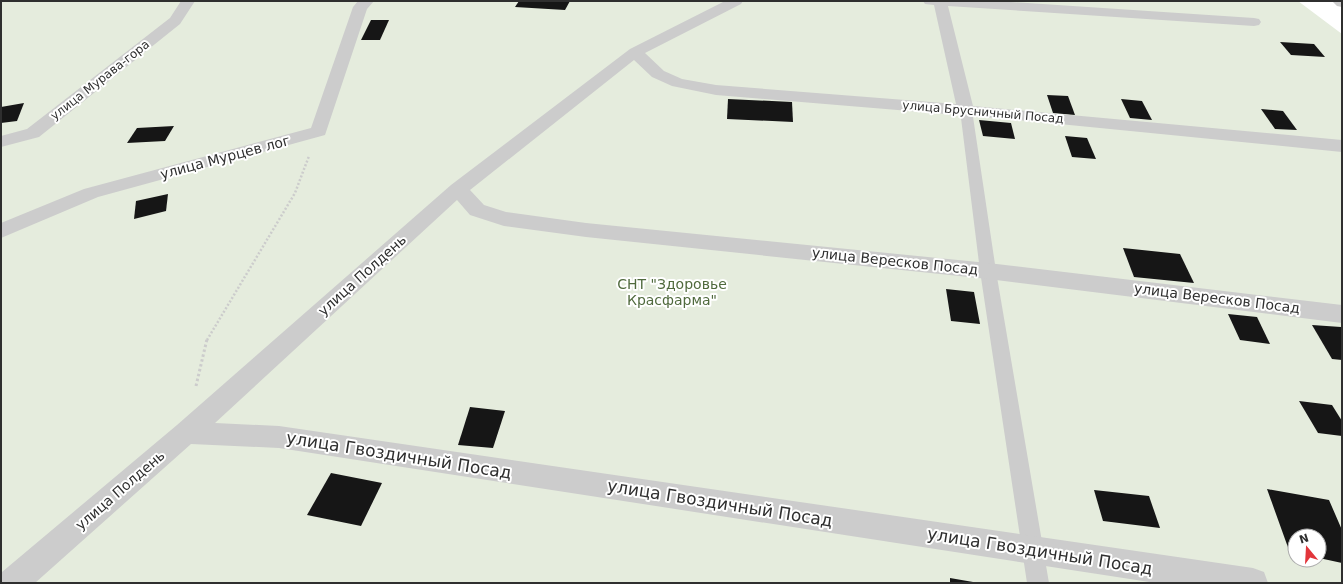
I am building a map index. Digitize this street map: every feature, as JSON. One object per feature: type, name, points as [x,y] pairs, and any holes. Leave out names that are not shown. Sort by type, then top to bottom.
[{"type":"street","name":"улица Мурава-гора","points":[[1,142],[32,133],[175,21],[188,1]]},
{"type":"street","points":[[319,131],[360,7],[367,1]]},
{"type":"street","name":"улица Полдень","points":[[13,583],[186,433],[458,189],[635,52],[736,1]]},
{"type":"street","points":[[966,110],[935,1],[1254,22]]},
{"type":"street","name":"улица Брусничный Посад","points":[[635,52],[658,74],[678,83],[716,90],[966,110],[1342,146]]},
{"type":"street","name":"улица Мурцев лог","points":[[1,231],[91,193],[319,131]]},
{"type":"street","name":"улица Вересков Посад","points":[[458,189],[477,210],[504,220],[586,230],[988,271],[1342,314]]},
{"type":"street","name":"улица Гвоздичный Посад","points":[[186,433],[279,437],[1253,583]]},
{"type":"lane","points":[[966,110],[988,271],[1038,583]]},
{"type":"path","points":[[196,387],[206,341],[295,193],[319,131]]},
{"type":"green space","name":"СНТ \"Здоровье Красфарма\"","points":[[1,1],[1298,1],[1342,34],[1342,583],[1,583]]},
{"type":"building","points":[[519,1],[570,1],[565,10],[515,7]]},
{"type":"building","points":[[371,20],[389,20],[380,40],[361,40]]},
{"type":"building","points":[[1280,42],[1314,44],[1325,57],[1291,55]]},
{"type":"building","points":[[1047,95],[1068,96],[1075,115],[1053,113]]},
{"type":"building","points":[[728,99],[792,102],[793,122],[727,119]]},
{"type":"building","points":[[1121,99],[1142,101],[1152,120],[1130,118]]},
{"type":"building","points":[[24,103],[17,121],[1,123],[1,107]]},
{"type":"building","points":[[1261,109],[1283,111],[1297,130],[1275,129]]},
{"type":"building","points":[[979,120],[1011,123],[1015,139],[983,136]]},
{"type":"building","points":[[174,126],[165,141],[127,143],[137,128]]},
{"type":"building","points":[[1065,136],[1087,138],[1096,159],[1072,157]]},
{"type":"building","points":[[168,194],[166,211],[134,219],[136,201]]},
{"type":"building","points":[[1123,248],[1180,254],[1194,283],[1134,277]]},
{"type":"building","points":[[946,289],[974,292],[980,324],[951,321]]},
{"type":"building","points":[[1228,314],[1257,317],[1270,344],[1240,340]]},
{"type":"building","points":[[1312,325],[1341,327],[1342,360],[1332,359]]},
{"type":"building","points":[[1299,401],[1332,405],[1342,421],[1342,436],[1318,433]]},
{"type":"building","points":[[470,407],[505,411],[493,448],[458,445]]},
{"type":"building","points":[[331,473],[382,483],[361,526],[307,515]]},
{"type":"building","points":[[1267,489],[1329,500],[1342,530],[1342,563],[1327,560],[1327,528],[1287,528],[1287,545]]},
{"type":"building","points":[[1094,490],[1149,496],[1160,528],[1103,521]]},
{"type":"building","points":[[950,578],[973,582],[950,583]]}]
